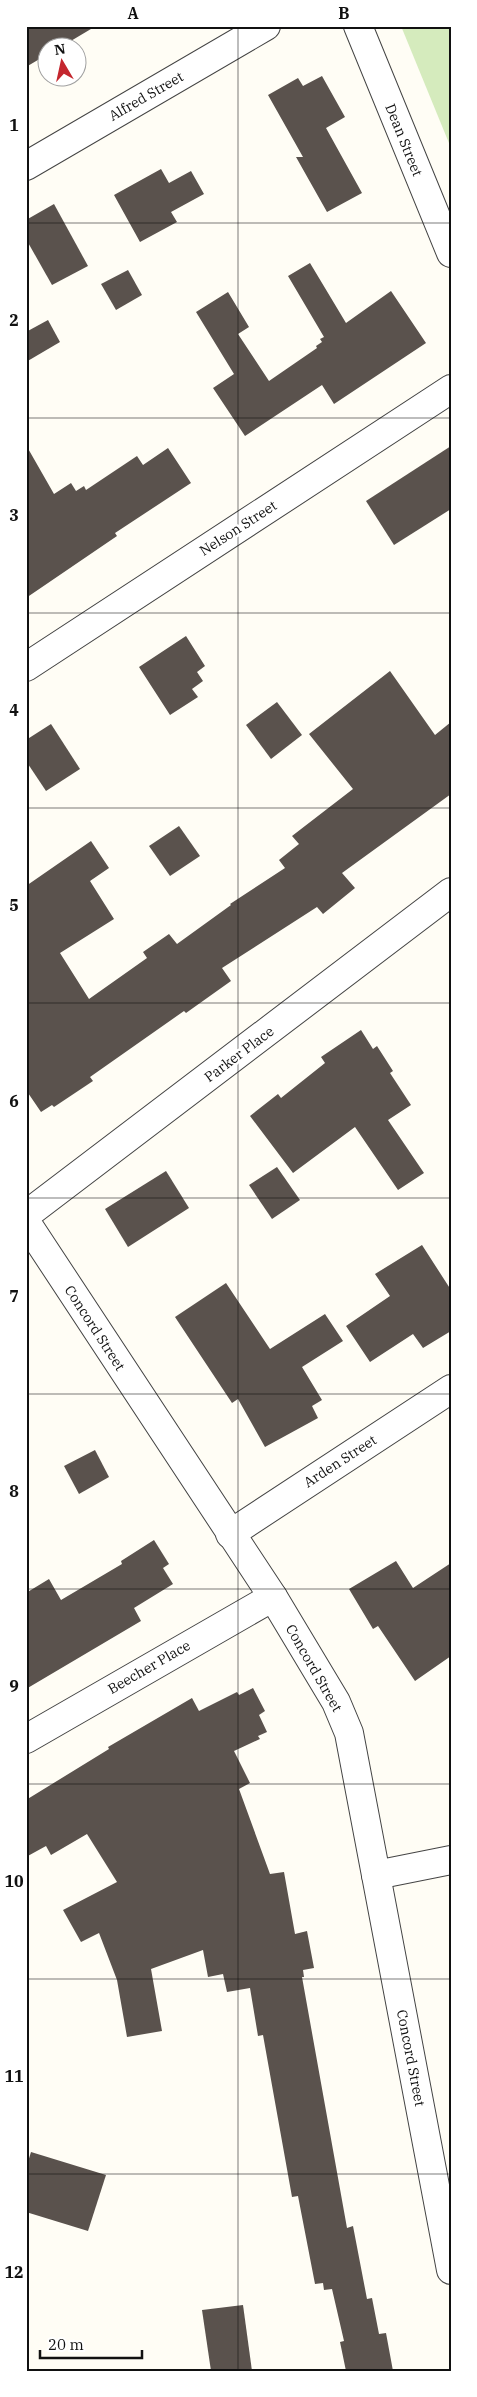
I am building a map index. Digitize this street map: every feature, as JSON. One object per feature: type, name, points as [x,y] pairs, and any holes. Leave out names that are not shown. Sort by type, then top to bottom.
[{"type":"street","name":"Alfred Street","points":[[26,166],[266,26]]},
{"type":"street","name":"Dean Street","points":[[358,26],[451,253]]},
{"type":"street","name":"Nelson Street","points":[[26,667],[451,389]]},
{"type":"street","name":"Parker Place","points":[[26,1215],[451,892]]},
{"type":"street","name":"Concord Street","points":[[26,1222],[273,1597],[336,1702],[349,1733],[450,2257]]},
{"type":"street","name":"Arden Street","points":[[230,1534],[451,1389]]},
{"type":"street","name":"Beecher Place","points":[[26,1739],[273,1597]]},
{"type":"street","points":[[376,1875],[451,1860]]},
{"type":"green space","points":[[401,26],[451,26],[451,148]]},
{"type":"building","points":[[26,26],[96,26],[76,38],[38,38],[38,60],[26,67]]},
{"type":"building","points":[[322,76],[345,117],[326,128],[362,193],[327,212],[296,157],[303,157],[268,95],[298,78],[303,86]]},
{"type":"building","points":[[161,169],[169,183],[191,171],[204,194],[171,212],[177,222],[140,242],[114,195]]},
{"type":"building","points":[[54,204],[88,266],[52,285],[26,239],[26,220]]},
{"type":"building","points":[[310,263],[346,323],[391,291],[426,343],[334,404],[322,385],[245,436],[213,388],[234,374],[196,312],[228,292],[249,327],[238,334],[269,381],[317,348],[316,346],[322,342],[320,339],[324,337],[288,276]]},
{"type":"building","points":[[128,270],[142,295],[116,310],[101,284]]},
{"type":"building","points":[[48,320],[60,342],[26,362],[26,332]]},
{"type":"building","points":[[26,445],[54,494],[71,483],[76,491],[84,486],[86,490],[137,456],[143,465],[168,448],[191,483],[115,533],[117,536],[26,598]]},
{"type":"building","points":[[451,446],[451,509],[394,545],[366,501]]},
{"type":"building","points":[[186,636],[205,666],[197,672],[203,681],[192,689],[198,697],[170,715],[139,667]]},
{"type":"building","points":[[390,671],[435,735],[451,722],[451,794],[342,873],[355,888],[323,914],[317,907],[222,968],[231,981],[186,1013],[184,1011],[90,1077],[93,1081],[54,1107],[52,1105],[41,1112],[26,1090],[26,886],[91,841],[109,868],[90,881],[114,919],[60,953],[89,999],[147,958],[143,952],[169,934],[177,944],[230,904],[285,868],[279,860],[299,844],[292,836],[353,789],[309,734]]},
{"type":"building","points":[[277,702],[302,735],[271,759],[246,725]]},
{"type":"building","points":[[51,724],[80,769],[46,791],[26,761],[26,740]]},
{"type":"building","points":[[179,826],[200,856],[170,876],[149,846]]},
{"type":"building","points":[[361,1030],[373,1049],[377,1046],[393,1071],[390,1073],[411,1105],[388,1120],[424,1173],[398,1190],[355,1127],[293,1173],[250,1116],[278,1094],[281,1098],[325,1063],[321,1057]]},
{"type":"building","points":[[277,1167],[300,1200],[272,1219],[249,1185]]},
{"type":"building","points":[[166,1171],[189,1208],[128,1247],[105,1209]]},
{"type":"building","points":[[422,1245],[451,1290],[451,1331],[423,1348],[413,1334],[370,1362],[346,1326],[390,1296],[375,1274]]},
{"type":"building","points":[[226,1283],[270,1349],[325,1314],[343,1341],[302,1367],[322,1400],[312,1406],[318,1418],[265,1447],[238,1399],[232,1403],[175,1317]]},
{"type":"building","points":[[95,1450],[109,1477],[79,1494],[64,1466]]},
{"type":"building","points":[[154,1540],[169,1564],[163,1568],[173,1584],[134,1608],[141,1621],[26,1689],[26,1593],[49,1579],[61,1600],[122,1564],[121,1561]]},
{"type":"building","points":[[396,1561],[413,1588],[451,1563],[451,1656],[415,1681],[378,1626],[373,1629],[349,1589]]},
{"type":"building","points":[[253,1688],[265,1711],[259,1715],[267,1732],[258,1736],[260,1739],[234,1751],[250,1783],[239,1789],[270,1874],[284,1872],[295,1934],[307,1931],[314,1968],[303,1970],[304,1977],[302,1977],[347,2228],[353,2226],[367,2299],[372,2298],[379,2334],[386,2333],[393,2371],[346,2371],[340,2342],[344,2341],[332,2289],[324,2290],[323,2283],[315,2284],[298,2196],[292,2197],[263,2035],[258,2036],[250,1988],[227,1992],[223,1974],[208,1977],[203,1950],[151,1969],[162,2031],[127,2037],[117,1980],[99,1933],[81,1942],[63,1910],[117,1882],[87,1834],[51,1855],[46,1846],[26,1857],[26,1800],[109,1749],[108,1747],[192,1698],[199,1711],[237,1692],[239,1695]]},
{"type":"building","points":[[31,2152],[106,2175],[88,2231],[26,2212],[26,2168]]},
{"type":"building","points":[[243,2305],[252,2371],[211,2371],[202,2310]]}]
